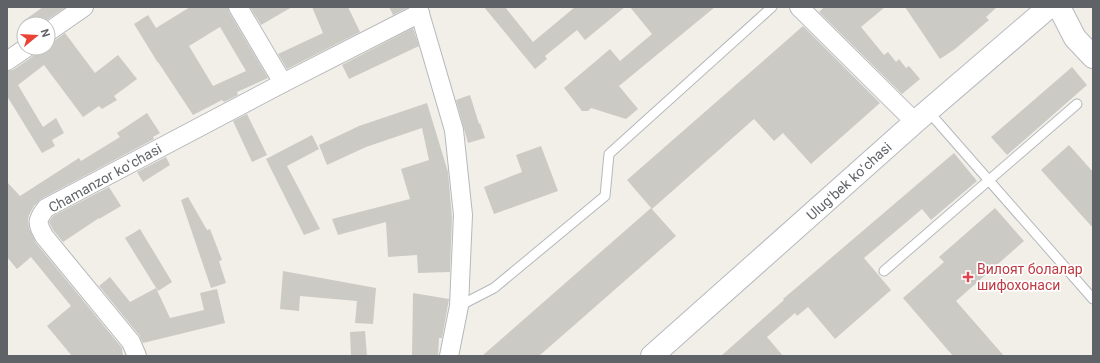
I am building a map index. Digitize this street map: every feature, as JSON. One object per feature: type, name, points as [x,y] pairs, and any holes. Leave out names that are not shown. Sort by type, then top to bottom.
[{"type":"street","points":[[56,26],[84,7]]},
{"type":"street","points":[[238,7],[283,83]]},
{"type":"street","points":[[799,7],[921,117]]},
{"type":"street","name":"Ulugʻbek koʻchasi","points":[[652,356],[921,117],[1049,7]]},
{"type":"street","points":[[1059,7],[1075,38],[1093,57]]},
{"type":"street","points":[[419,10],[454,130],[463,215],[459,306],[449,356]]},
{"type":"street","name":"Chamanzor koʻchasi","points":[[138,356],[131,342],[44,236],[38,226],[39,217],[46,208],[419,10]]},
{"type":"street","points":[[7,61],[16,55]]},
{"type":"lane","points":[[459,306],[494,288],[605,196],[609,154],[772,7]]},
{"type":"lane","points":[[884,271],[1077,104]]},
{"type":"lane","points":[[921,117],[989,180],[1093,299]]},
{"type":"building","points":[[43,7],[66,7],[53,16],[30,16]]},
{"type":"building","points":[[190,7],[228,7],[229,12],[268,78],[237,92],[238,95],[224,102],[222,100],[193,115],[134,24],[148,15],[156,28]],"holes":[[[220,27],[246,71],[213,86],[189,46]]]},
{"type":"building","points":[[250,7],[292,7],[261,25]]},
{"type":"building","points":[[312,7],[348,7],[360,32],[287,69],[278,54],[323,33]]},
{"type":"building","points":[[389,7],[406,7],[407,8],[393,15]]},
{"type":"building","points":[[484,7],[505,7],[533,42],[575,7],[625,7],[585,40],[577,30],[545,56],[547,59],[535,69]]},
{"type":"building","points":[[630,7],[715,7],[619,86],[638,109],[626,119],[591,108],[588,111],[582,111],[564,88],[610,49],[620,61],[652,34]]},
{"type":"building","points":[[824,7],[885,7],[861,27],[884,55],[888,52],[896,62],[899,59],[906,68],[909,66],[920,79],[902,94],[819,12]]},
{"type":"building","points":[[905,7],[997,7],[986,17],[989,20],[955,49],[940,59]]},
{"type":"building","points":[[803,26],[880,103],[811,164],[783,133],[774,141],[754,119],[652,209],[627,180]]},
{"type":"building","points":[[413,28],[419,46],[349,79],[342,65]]},
{"type":"building","points":[[65,33],[95,73],[118,55],[137,79],[114,96],[117,100],[102,109],[99,106],[83,117],[44,65],[18,85],[43,127],[56,118],[64,133],[52,140],[55,146],[42,153],[7,96],[7,71],[13,70],[33,56],[56,56],[56,40]]},
{"type":"building","points":[[1072,67],[1087,85],[1007,155],[991,137]]},
{"type":"building","points":[[470,95],[485,138],[468,143],[456,100]]},
{"type":"building","points":[[427,103],[448,172],[452,218],[450,272],[418,273],[417,255],[388,257],[386,222],[338,235],[332,219],[410,199],[401,169],[429,160],[422,128],[366,147],[327,165],[319,145],[359,126]]},
{"type":"building","points":[[147,113],[160,133],[153,137],[154,139],[41,199],[34,206],[29,215],[29,228],[36,243],[122,348],[123,356],[72,356],[47,326],[71,306],[31,257],[17,269],[7,257],[7,182],[20,196],[79,158],[81,161],[120,137],[117,133]]},
{"type":"building","points":[[247,114],[267,155],[252,162],[233,121]]},
{"type":"building","points":[[312,135],[319,149],[287,166],[320,229],[304,235],[266,159]]},
{"type":"building","points":[[1069,145],[1093,172],[1093,228],[1041,170]]},
{"type":"building","points":[[541,146],[558,191],[494,214],[484,187],[522,172],[516,155]]},
{"type":"building","points":[[954,153],[977,181],[931,220],[922,209],[864,258],[891,290],[835,339],[808,307],[797,316],[795,313],[767,337],[783,356],[721,356],[784,300],[783,299]]},
{"type":"building","points":[[166,157],[170,165],[143,182],[137,172]]},
{"type":"building","points":[[109,187],[121,206],[99,218],[63,242],[53,230],[49,222],[53,216]]},
{"type":"building","points":[[188,197],[207,230],[210,229],[222,260],[219,261],[226,283],[211,288],[181,200]]},
{"type":"building","points":[[651,208],[676,236],[539,356],[482,356]]},
{"type":"building","points":[[995,208],[1024,241],[956,301],[1004,356],[953,356],[903,298],[944,262],[939,257]]},
{"type":"building","points":[[140,229],[172,282],[158,291],[125,238]]},
{"type":"building","points":[[283,271],[376,288],[373,324],[355,323],[357,301],[300,296],[299,311],[280,309]]},
{"type":"building","points":[[110,277],[130,302],[156,288],[170,318],[204,310],[200,293],[217,289],[225,323],[143,343],[139,335],[99,286]]},
{"type":"building","points":[[413,293],[449,299],[442,338],[439,338],[438,356],[412,356]]},
{"type":"building","points":[[365,331],[367,356],[351,356],[350,332]]},
{"type":"place","name":"Вилоят болалар шифохонаси","points":[[968,277]]}]
